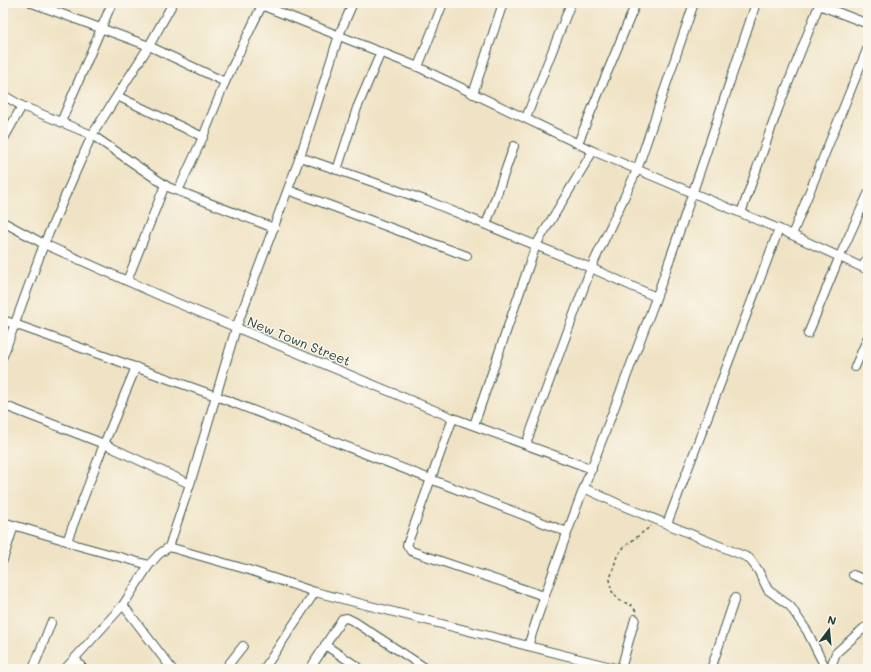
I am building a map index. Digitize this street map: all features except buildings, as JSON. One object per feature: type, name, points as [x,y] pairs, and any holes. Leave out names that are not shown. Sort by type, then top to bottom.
[{"type":"street","points":[[32,3],[148,46],[225,82]]},
{"type":"street","points":[[61,122],[112,3]]},
{"type":"street","points":[[3,356],[44,244],[92,135],[173,3]]},
{"type":"street","points":[[65,669],[123,605],[149,564],[169,547],[190,484],[236,328],[300,157],[339,35],[353,3]]},
{"type":"street","points":[[418,67],[443,3]]},
{"type":"street","points":[[473,94],[503,3]]},
{"type":"street","points":[[526,118],[571,3]]},
{"type":"street","points":[[578,143],[636,3]]},
{"type":"street","points":[[526,444],[591,268],[637,170],[694,3]]},
{"type":"street","points":[[528,646],[567,532],[656,297],[756,3]]},
{"type":"street","points":[[178,191],[203,137],[225,82],[260,4],[418,67],[593,151],[779,229],[865,269],[868,258]]},
{"type":"street","points":[[741,213],[817,4],[868,24]]},
{"type":"street","points":[[792,235],[868,47]]},
{"type":"street","points":[[337,170],[357,108],[381,52]]},
{"type":"street","points":[[3,95],[22,106],[92,135],[166,185],[178,191],[274,228]]},
{"type":"street","points":[[117,96],[203,137]]},
{"type":"street","points":[[3,140],[22,106]]},
{"type":"street","points":[[486,225],[514,146]]},
{"type":"street","points":[[474,425],[536,245],[593,151]]},
{"type":"street","points":[[300,157],[428,201],[591,268],[656,297]]},
{"type":"street","points":[[127,281],[166,185]]},
{"type":"street","points":[[288,190],[467,256]]},
{"type":"street","points":[[808,334],[839,258],[868,194]]},
{"type":"street","name":"New Town Street","points":[[3,222],[44,244],[236,328],[453,418],[592,469]]},
{"type":"street","points":[[667,524],[779,229]]},
{"type":"street","points":[[3,320],[216,396],[567,532]]},
{"type":"street","points":[[855,367],[868,337]]},
{"type":"street","points":[[67,541],[104,444],[136,367]]},
{"type":"street","points":[[3,405],[104,444],[190,484]]},
{"type":"street","points":[[453,418],[407,545],[411,551],[544,596]]},
{"type":"street","points":[[584,488],[658,521],[749,558],[758,570],[768,590],[790,606],[807,631],[826,669]]},
{"type":"street","points":[[3,522],[76,545],[149,564]]},
{"type":"street","points":[[3,560],[14,525]]},
{"type":"street","points":[[169,547],[249,570],[316,592],[620,669],[635,619]]},
{"type":"street","points":[[853,575],[868,581]]},
{"type":"street","points":[[264,669],[316,592]]},
{"type":"street","points":[[711,669],[735,598]]},
{"type":"street","points":[[123,605],[172,669]]},
{"type":"street","points":[[310,669],[342,620],[347,618],[427,669]]},
{"type":"street","points":[[33,669],[51,623]]},
{"type":"street","points":[[830,669],[836,653],[868,626]]},
{"type":"street","points":[[325,645],[361,669]]},
{"type":"street","points":[[225,669],[243,646]]},
{"type":"street","points":[[75,658],[83,669]]},
{"type":"path","points":[[635,619],[636,610],[631,605],[618,600],[612,590],[610,579],[612,569],[617,556],[624,547],[658,521]]}]
